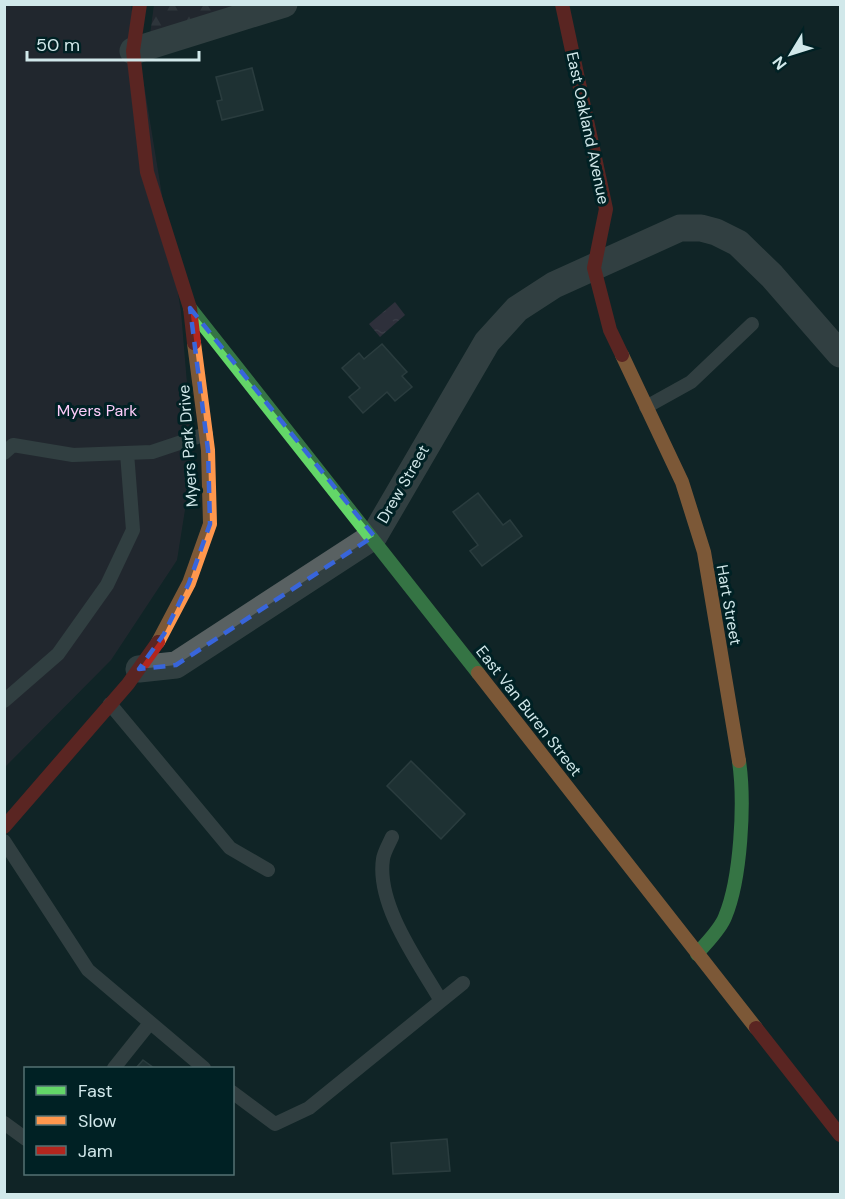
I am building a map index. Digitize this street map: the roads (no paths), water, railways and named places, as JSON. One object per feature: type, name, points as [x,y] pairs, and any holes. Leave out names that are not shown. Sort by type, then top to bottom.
[{"type":"street","name":"Myers Park Drive","points":[[8,819],[110,704],[164,634],[189,583],[210,524],[206,434],[190,308],[160,220],[147,172],[133,51],[140,4]]},
{"type":"street","points":[[133,51],[284,4]]},
{"type":"street","name":"East Oakland Avenue","points":[[562,4],[606,209],[594,268]]},
{"type":"street","points":[[594,268],[680,228],[716,231],[738,243],[747,251],[840,354]]},
{"type":"street","name":"Hart Street","points":[[594,268],[610,330],[682,482],[704,552],[742,781],[737,869],[725,919],[697,954]]},
{"type":"street","name":"Drew Street","points":[[139,669],[176,665],[374,536],[487,342],[517,309],[554,285],[594,268]]},
{"type":"street","name":"East Van Buren Street","points":[[190,308],[374,536],[840,1136]]},
{"type":"lane","points":[[646,407],[691,382],[752,324]]},
{"type":"lane","points":[[4,453],[13,445],[73,454],[152,452],[206,434]]},
{"type":"lane","points":[[4,701],[58,654],[107,585],[133,530],[128,453]]},
{"type":"lane","points":[[110,704],[230,848],[268,870]]},
{"type":"lane","points":[[392,837],[383,859],[386,897],[408,946],[441,1001]]},
{"type":"lane","points":[[4,841],[88,970],[203,1067]]},
{"type":"lane","points":[[234,1094],[276,1125],[309,1108],[463,983]]},
{"type":"lane","points":[[115,1067],[150,1023]]},
{"type":"lane","points":[[4,1123],[24,1138]]},
{"type":"water","points":[[395,302],[405,315],[380,337],[369,324]]},
{"type":"park label","name":"Myers Park","points":[[97,410]]}]
